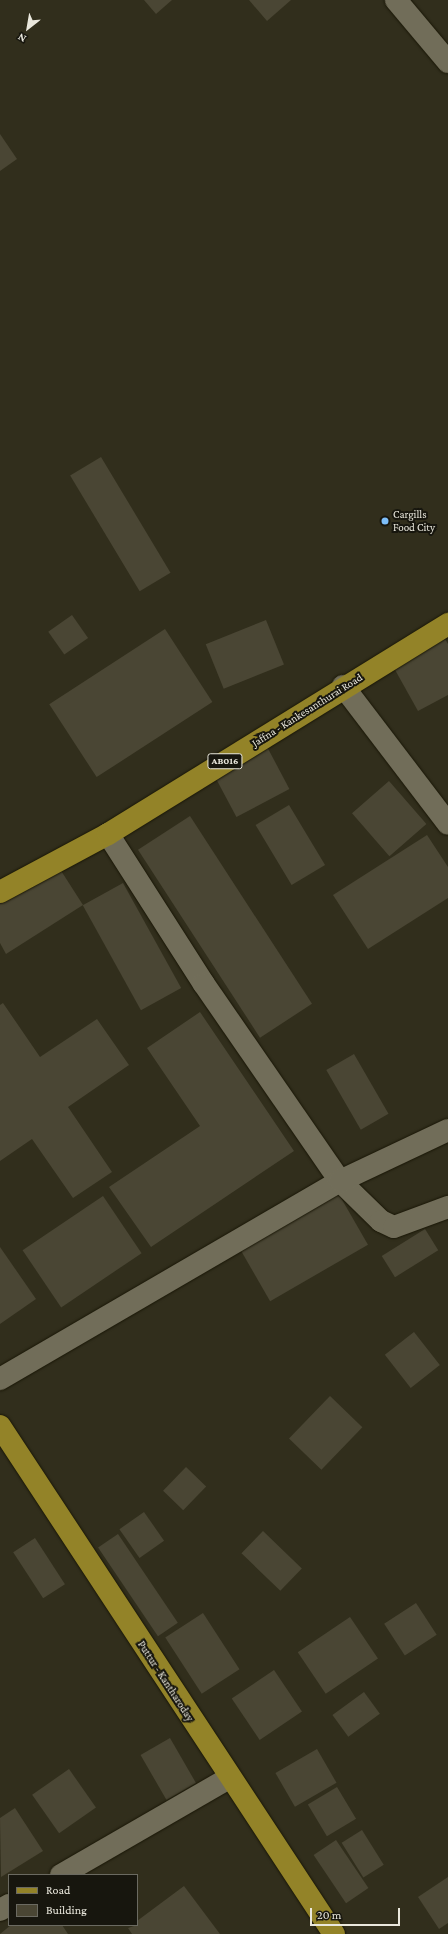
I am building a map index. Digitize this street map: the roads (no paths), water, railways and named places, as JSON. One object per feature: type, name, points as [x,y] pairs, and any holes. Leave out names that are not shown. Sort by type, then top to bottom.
[{"type":"main road","name":"Jaffna - Kankesanthurai Road","points":[[0,892],[108,834],[343,686],[448,624]]},
{"type":"main road","name":"Puttur - Kantharoday","points":[[0,1426],[229,1778],[334,1934]]},
{"type":"street","points":[[396,0],[448,62]]},
{"type":"street","points":[[343,686],[448,824]]},
{"type":"street","points":[[108,834],[204,984],[340,1181],[382,1221],[394,1226],[448,1207]]},
{"type":"street","points":[[0,1379],[340,1181],[448,1130]]},
{"type":"street","points":[[63,1874],[229,1778]]},
{"type":"place","name":"Cargills Food City","points":[[385,521]]}]
